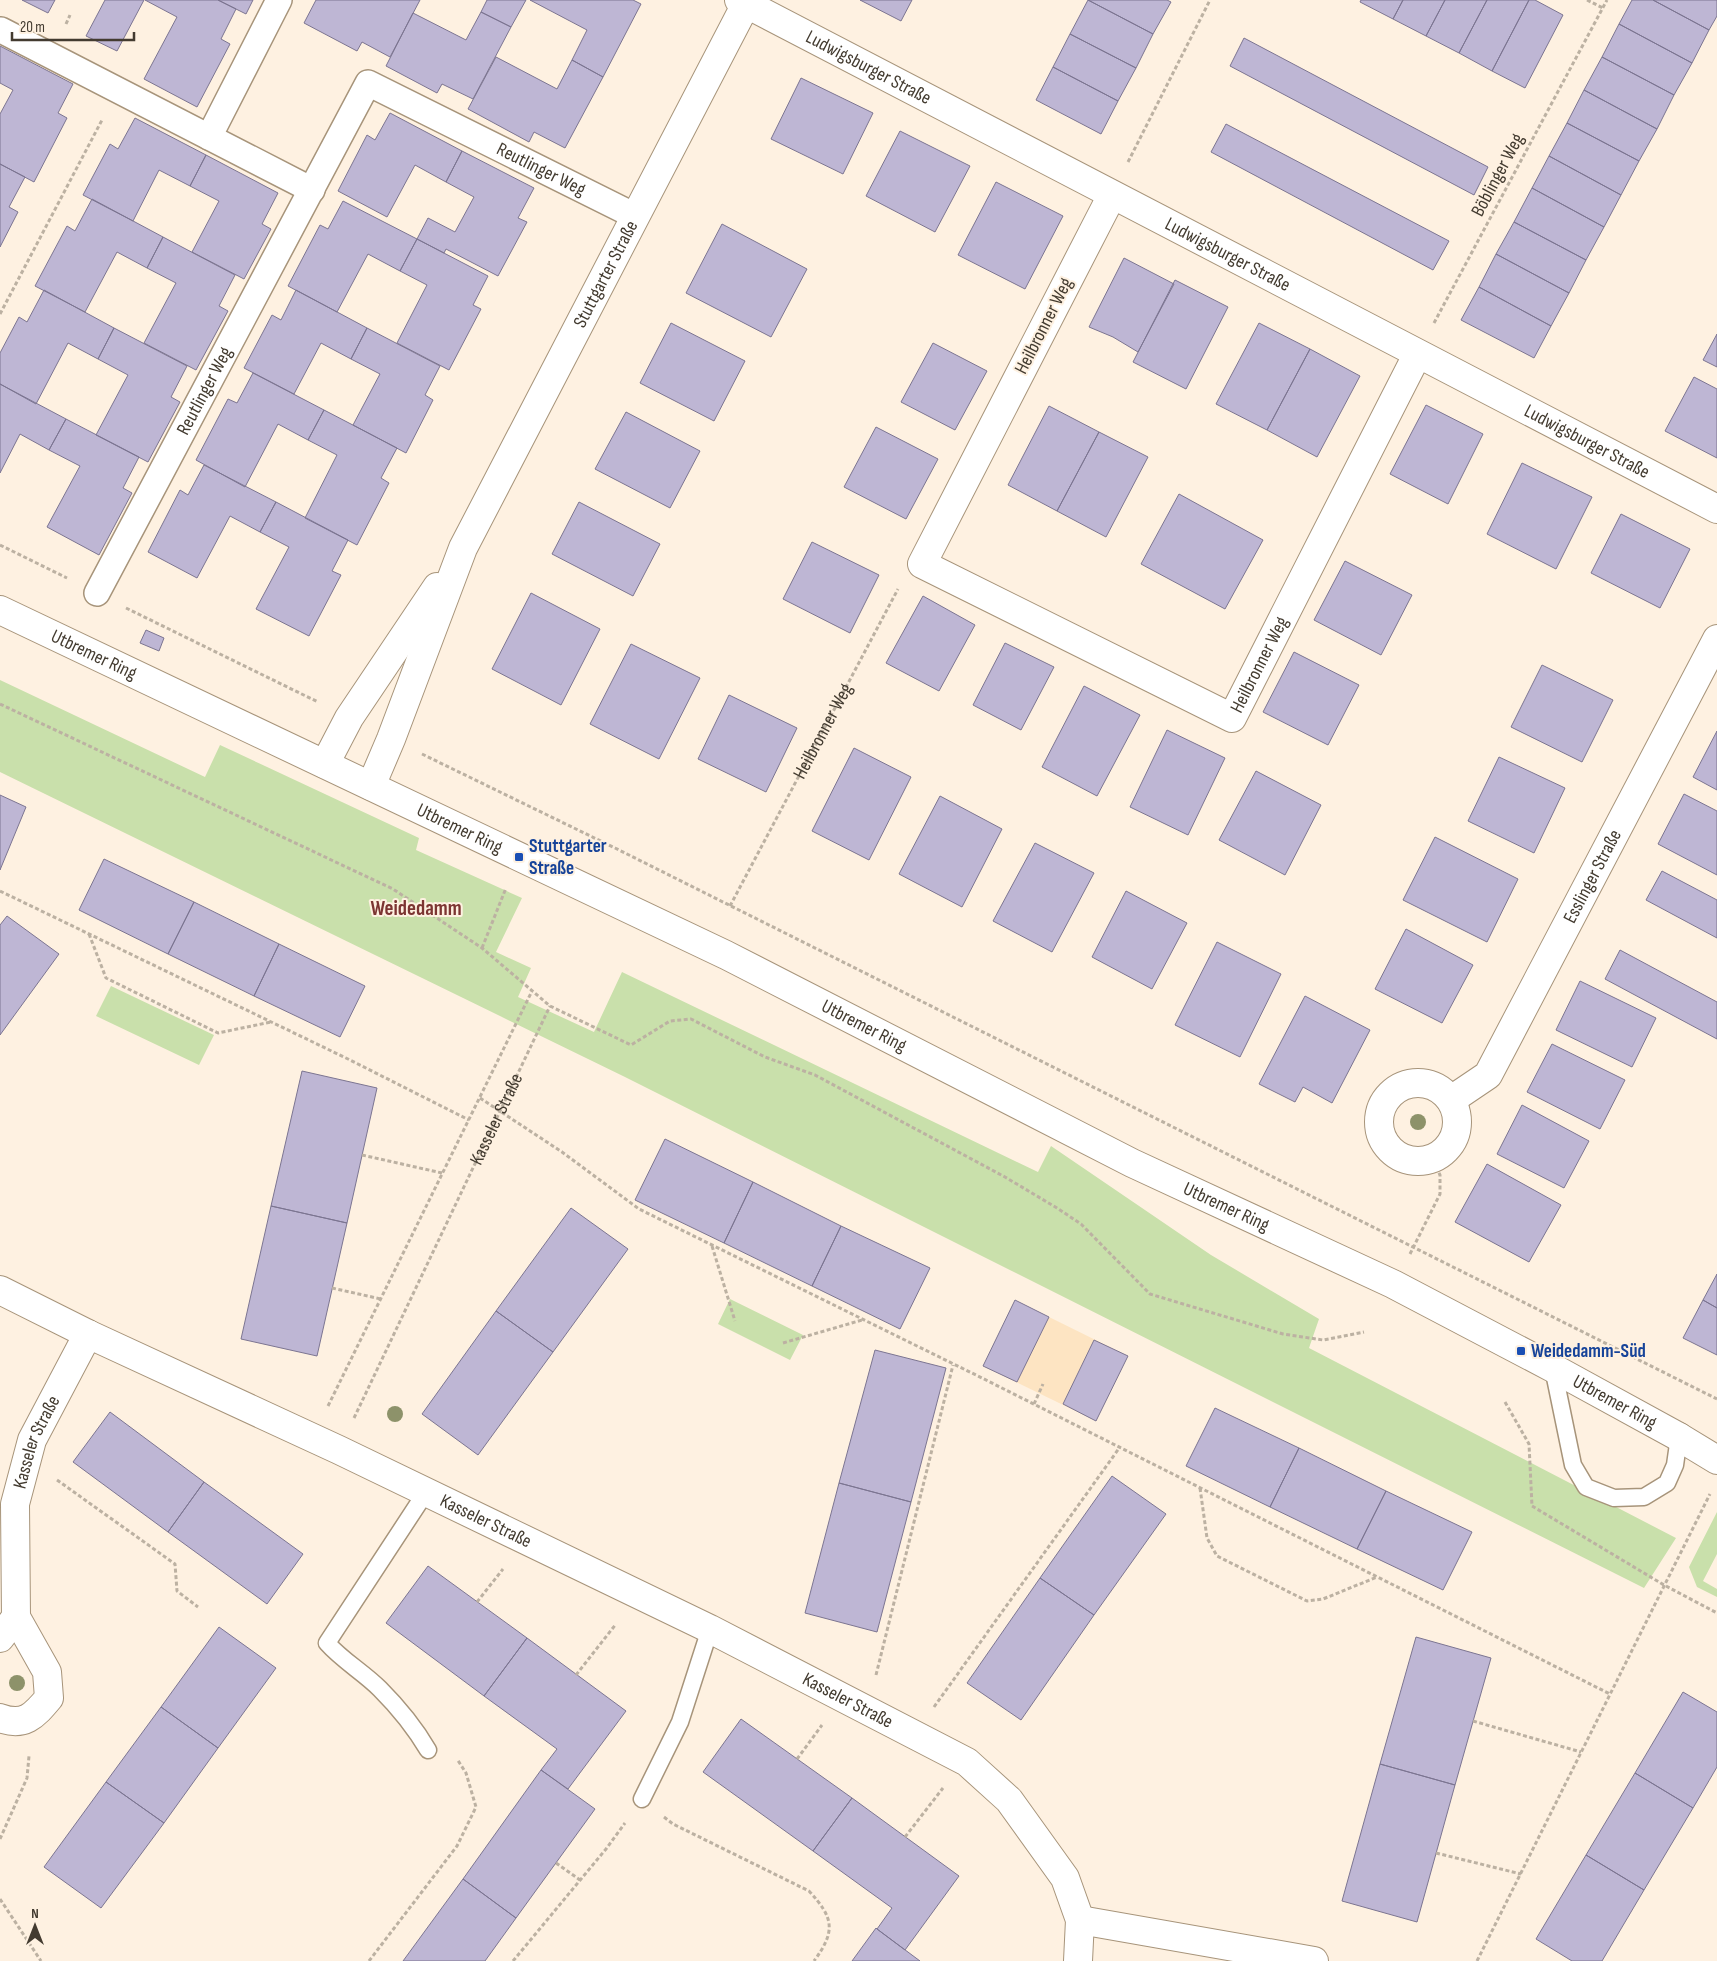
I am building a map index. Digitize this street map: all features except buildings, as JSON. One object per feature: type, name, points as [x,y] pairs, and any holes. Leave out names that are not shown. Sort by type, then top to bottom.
[{"type":"street","points":[[209,137],[279,0]]},
{"type":"street","name":"Ludwigsburger Straße","points":[[744,1],[1418,355],[1717,509]]},
{"type":"street","name":"Stuttgarter Straße","points":[[325,764],[349,718],[463,548],[744,1]]},
{"type":"street","points":[[1,30],[312,190]]},
{"type":"street","name":"Reutlinger Weg","points":[[97,593],[368,83],[635,216]]},
{"type":"street","name":"Heilbronner Weg","points":[[1112,194],[922,564],[1232,718],[1418,355]]},
{"type":"street","name":"Stuttgarter Straße","points":[[371,786],[391,739],[463,548]]},
{"type":"street","name":"Utbremer Ring","points":[[0,610],[726,955],[1132,1163],[1393,1284],[1553,1368],[1717,1460]]},
{"type":"street","name":"Esslinger Straße","points":[[1450,1100],[1488,1075],[1717,639]]},
{"type":"street","points":[[1416,1083],[1429,1084],[1441,1090],[1450,1100],[1457,1120],[1453,1140],[1444,1151],[1432,1158],[1406,1159],[1394,1152],[1386,1143],[1380,1130],[1380,1117],[1384,1104],[1392,1094],[1403,1086],[1416,1083]]},
{"type":"street","name":"Kasseler Straße","points":[[0,1290],[88,1334],[339,1450],[710,1629],[967,1762],[1009,1800],[1065,1878],[1080,1920]]},
{"type":"street","name":"Kasseler Straße","points":[[33,1717],[50,1698],[47,1672],[16,1617],[15,1504],[32,1440],[88,1334]]},
{"type":"street","points":[[0,1638],[16,1617]]},
{"type":"street","points":[[0,1718],[12,1722],[33,1717]]},
{"type":"street","points":[[1078,1961],[1080,1920],[1314,1961]]},
{"type":"lane","points":[[1553,1368],[1573,1465],[1586,1487],[1614,1498],[1644,1497],[1667,1483],[1675,1465],[1679,1437]]},
{"type":"lane","points":[[426,1492],[327,1643],[343,1660],[379,1688],[418,1733],[428,1750]]},
{"type":"lane","points":[[642,1799],[680,1722],[710,1629]]},
{"type":"path","points":[[1112,194],[1210,0]]},
{"type":"path","points":[[1587,0],[1603,8]]},
{"type":"path","name":"Böblinger Weg","points":[[1418,355],[1607,0]]},
{"type":"path","points":[[0,314],[118,90]]},
{"type":"path","points":[[0,545],[349,718]]},
{"type":"path","name":"Heilbronner Weg","points":[[730,906],[906,572],[922,564]]},
{"type":"path","points":[[0,704],[393,889],[482,948],[550,1006],[631,1045],[670,1021],[691,1019],[764,1057],[815,1075],[1004,1177],[1057,1208],[1081,1224],[1150,1294],[1283,1334],[1323,1340],[1364,1332]]},
{"type":"path","points":[[391,739],[730,906],[1717,1399]]},
{"type":"path","points":[[482,948],[519,858]]},
{"type":"path","points":[[0,891],[468,1120]]},
{"type":"path","points":[[89,934],[106,978],[218,1033],[271,1022]]},
{"type":"path","points":[[313,1438],[532,991]]},
{"type":"path","name":"Kasseler Straße","points":[[339,1450],[550,1006]]},
{"type":"path","points":[[480,1098],[562,1152],[639,1209],[1034,1404],[1610,1694]]},
{"type":"path","points":[[362,1155],[442,1173]]},
{"type":"path","points":[[1393,1284],[1440,1194],[1440,1175],[1432,1158]]},
{"type":"path","points":[[712,1245],[735,1321]]},
{"type":"path","points":[[332,1288],[381,1299]]},
{"type":"path","points":[[783,1343],[863,1320]]},
{"type":"path","points":[[867,1711],[953,1365]]},
{"type":"path","points":[[1034,1404],[1043,1384]]},
{"type":"path","points":[[914,1735],[1120,1447]]},
{"type":"path","points":[[26,1462],[59,1481],[175,1564],[177,1591],[198,1607]]},
{"type":"path","points":[[1200,1488],[1207,1538],[1217,1556],[1308,1600],[1323,1599],[1377,1577]]},
{"type":"path","points":[[1477,1961],[1713,1488]]},
{"type":"path","points":[[477,1602],[526,1540]]},
{"type":"path","points":[[1664,1585],[1717,1613]]},
{"type":"path","points":[[576,1675],[638,1594]]},
{"type":"path","points":[[0,1839],[27,1778],[33,1717]]},
{"type":"path","points":[[1474,1722],[1581,1752]]},
{"type":"path","points":[[369,1961],[458,1846],[476,1807],[466,1773],[448,1744],[428,1750]]},
{"type":"path","points":[[905,1837],[943,1788],[967,1762]]},
{"type":"path","points":[[513,1961],[606,1849],[642,1799],[673,1824],[809,1891],[824,1908],[831,1927],[825,1947],[814,1961]]},
{"type":"path","points":[[1436,1852],[1521,1874]]},
{"type":"path","points":[[556,1863],[580,1880]]},
{"type":"path","points":[[0,1900],[41,1961]]},
{"type":"shaded area","points":[[1049,1317],[1128,1356],[1096,1421],[983,1366]]},
{"type":"green space","points":[[0,680],[205,777],[220,745],[419,838],[416,850],[522,898],[496,952],[531,968],[518,997],[594,1032],[622,972],[1038,1172],[1051,1146],[1211,1255],[1319,1319],[1309,1348],[1676,1538],[1644,1588],[625,1077],[0,772]]},
{"type":"green space","points":[[111,986],[214,1035],[199,1065],[96,1016]]},
{"type":"green space","points":[[730,1299],[803,1335],[790,1360],[718,1324]]},
{"type":"green space","points":[[1717,1512],[1717,1554],[1703,1581],[1717,1589],[1717,1597],[1697,1587],[1689,1567]]},
{"type":"place","name":"Stuttgarter Straße","points":[[519,857]]},
{"type":"place","name":"Weidedamm-Süd","points":[[1521,1351]]},
{"type":"district","name":"Weidedamm","points":[[416,908]]}]
